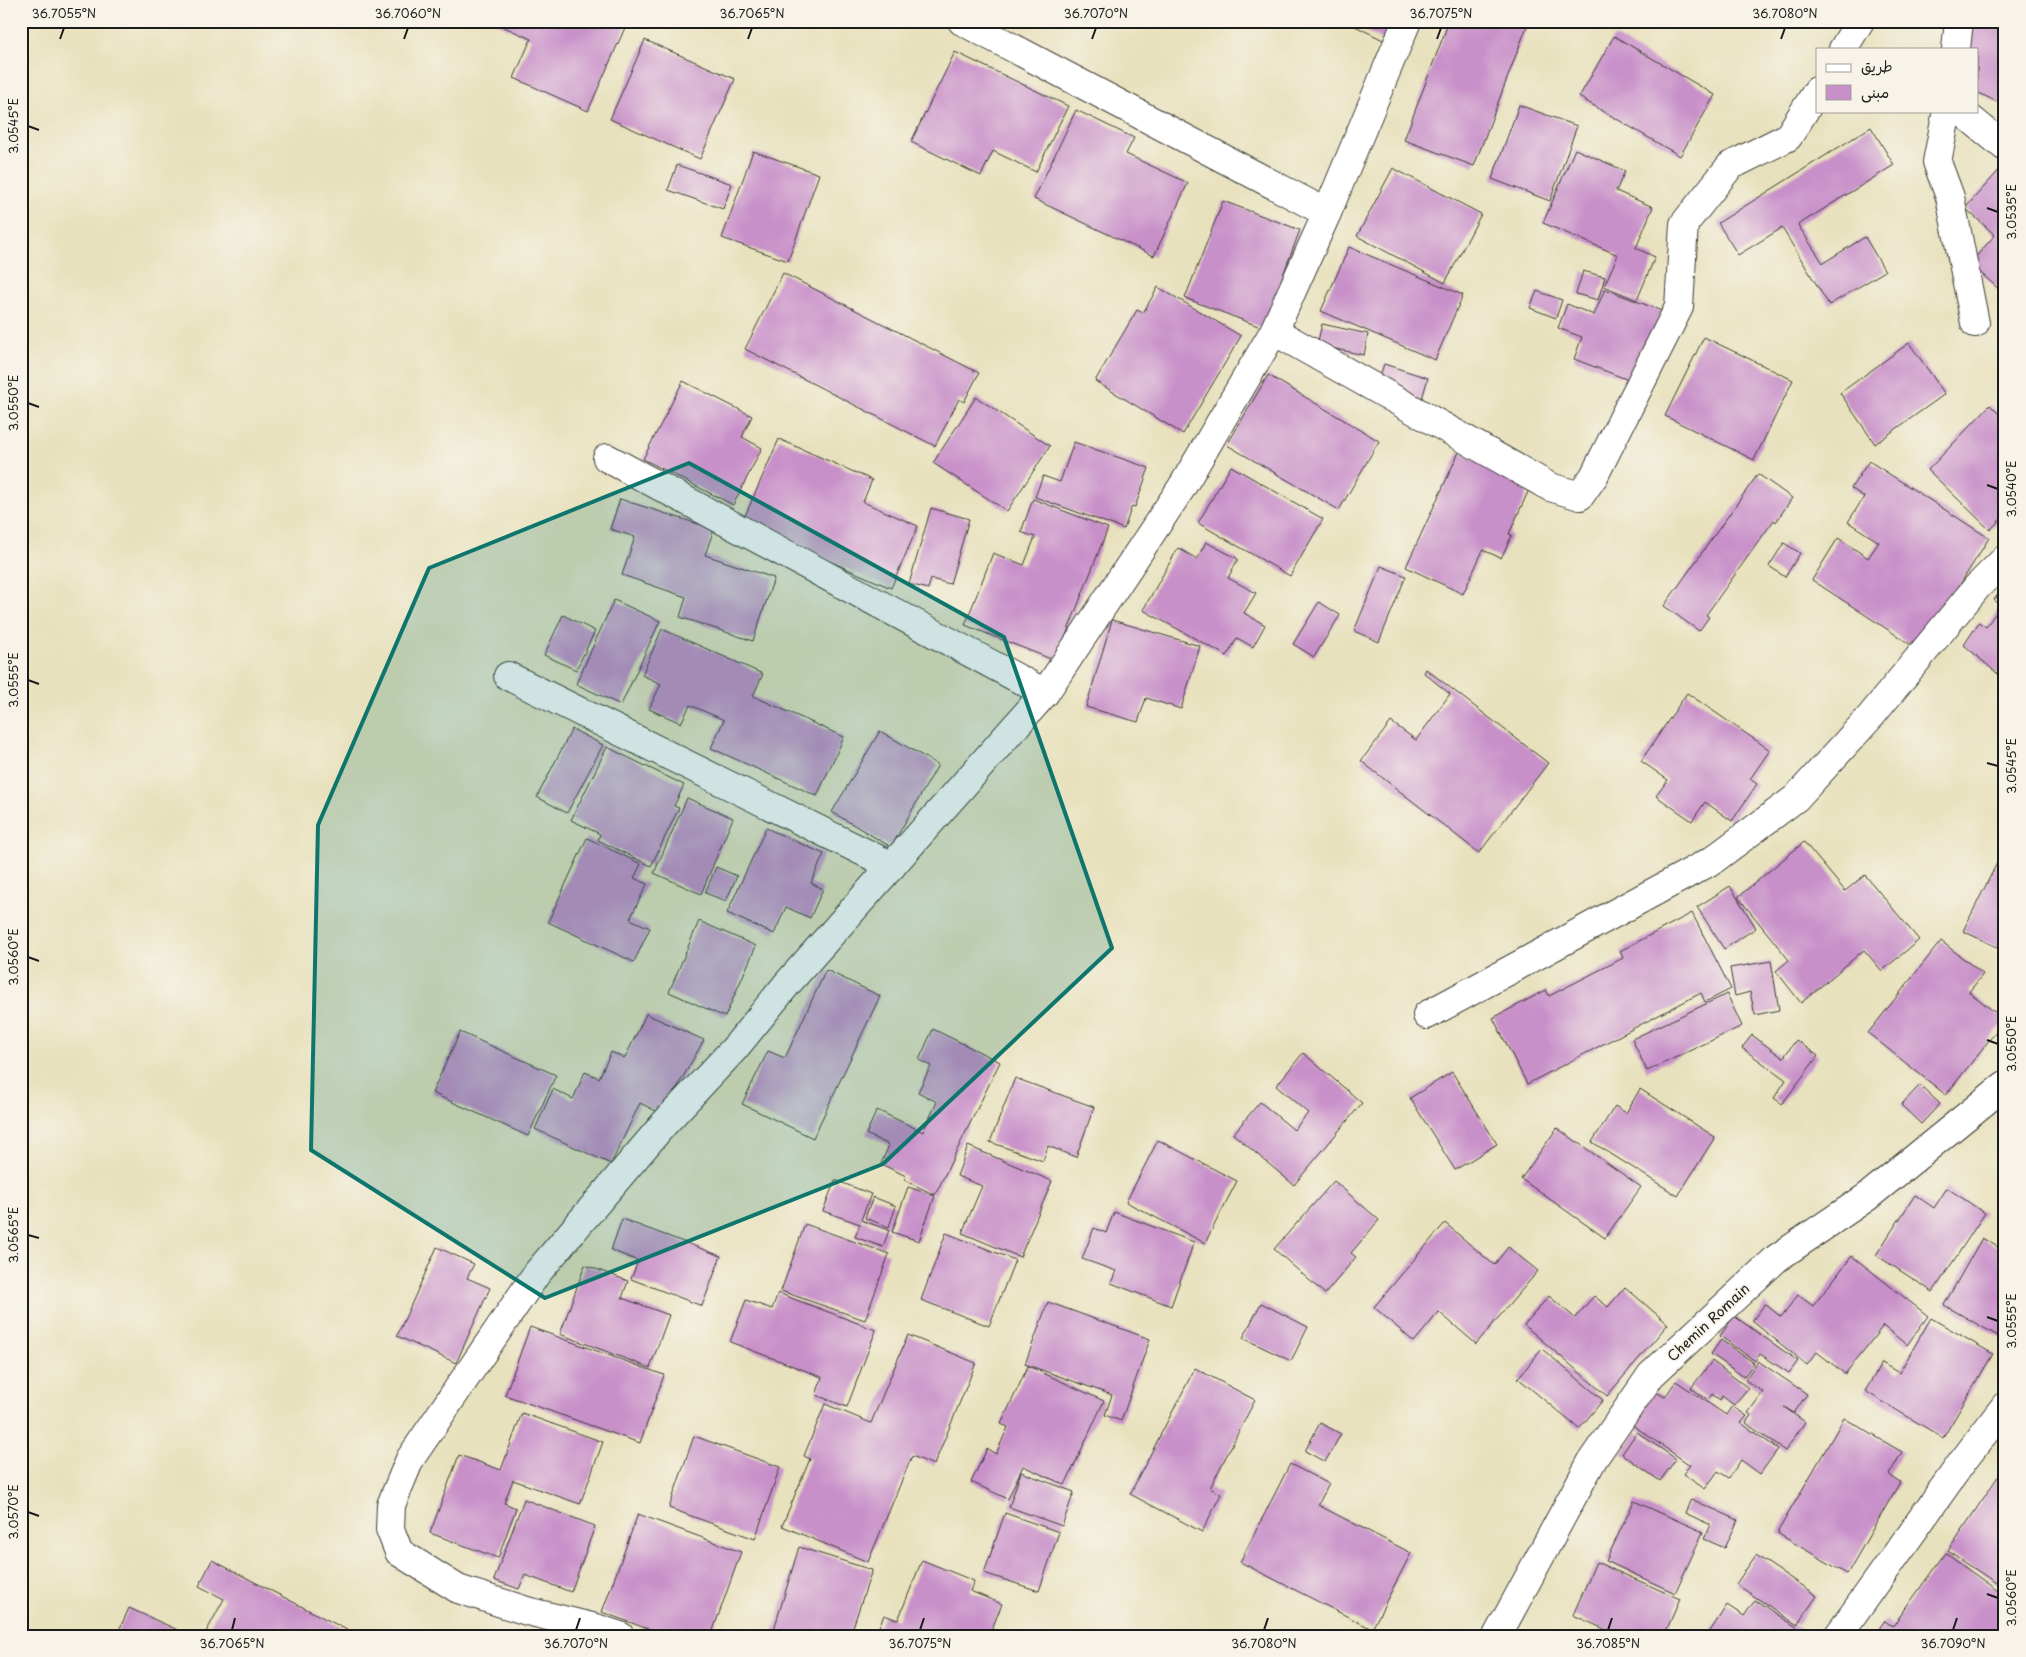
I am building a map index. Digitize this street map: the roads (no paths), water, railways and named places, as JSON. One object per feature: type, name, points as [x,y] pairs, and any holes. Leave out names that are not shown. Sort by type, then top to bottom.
[{"type":"street","points":[[962,21],[1327,213]]},
{"type":"street","points":[[620,1636],[527,1611],[458,1588],[399,1552],[390,1529],[391,1505],[410,1458],[537,1273],[663,1125],[735,1048],[787,984],[1045,693],[1182,487],[1274,331],[1327,213],[1407,21]]},
{"type":"street","points":[[1844,48],[1860,21]]},
{"type":"street","points":[[1956,48],[1959,21]]},
{"type":"street","points":[[1274,331],[1550,487],[1580,496],[1594,476],[1679,307],[1684,224],[1730,166],[1788,137],[1816,93]]},
{"type":"street","points":[[1947,112],[1937,162],[1950,197],[1975,323]]},
{"type":"street","points":[[1962,112],[2005,147]]},
{"type":"street","points":[[607,458],[1045,693]]},
{"type":"street","points":[[1427,1015],[1713,860],[1796,798],[1872,716],[1977,587],[2005,559]]},
{"type":"street","points":[[508,676],[892,866]]},
{"type":"street","name":"Chemin Romain","points":[[1498,1636],[1593,1459],[1651,1375],[1777,1258],[1867,1197],[2005,1085]]},
{"type":"street","points":[[1838,1636],[1962,1462],[2005,1406]]}]
